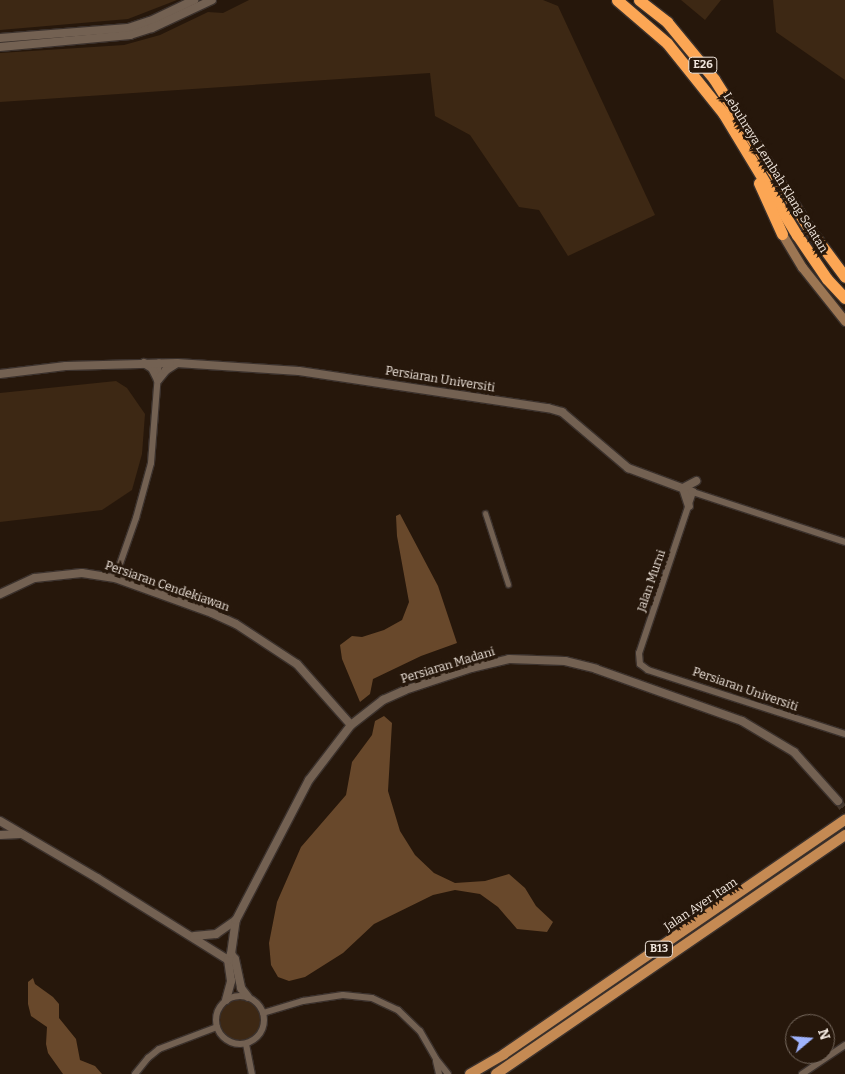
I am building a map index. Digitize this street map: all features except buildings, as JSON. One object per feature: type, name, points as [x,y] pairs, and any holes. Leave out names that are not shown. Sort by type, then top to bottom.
[{"type":"highway","name":"Lebuhraya Lembah Klang Selatan","points":[[617,0],[666,43],[723,113],[797,236],[827,279],[845,298]]},
{"type":"highway","name":"Lebuhraya Lembah Klang Selatan","points":[[639,0],[667,22],[714,80],[808,227],[845,277]]},
{"type":"highway","points":[[747,150],[782,234]]},
{"type":"main road","points":[[782,234],[802,267],[845,320]]},
{"type":"main road","name":"Jalan Ayer Itam","points":[[470,1074],[504,1054],[845,820]]},
{"type":"main road","name":"Jalan Ayer Itam","points":[[496,1074],[845,835]]},
{"type":"street","points":[[0,38],[128,28],[150,21],[194,0]]},
{"type":"street","points":[[0,47],[130,35],[152,28],[212,0]]},
{"type":"street","points":[[143,362],[152,368],[158,380]]},
{"type":"street","name":"Persiaran Universiti","points":[[0,374],[66,366],[143,362],[299,370],[548,408],[562,412],[628,468],[845,542]]},
{"type":"street","points":[[115,578],[151,463],[159,362]]},
{"type":"street","points":[[158,380],[166,370],[177,363]]},
{"type":"street","points":[[689,506],[683,488],[696,481]]},
{"type":"street","name":"Jalan Murni","points":[[640,664],[639,653],[694,492]]},
{"type":"street","points":[[485,513],[508,584]]},
{"type":"street","name":"Persiaran Cendekiawan","points":[[0,594],[24,581],[45,575],[72,572],[115,578],[212,613],[236,624],[297,664],[351,725]]},
{"type":"street","name":"Persiaran Madani","points":[[236,920],[309,780],[351,725],[383,700],[405,690],[471,668],[509,660],[564,660],[596,669],[742,721],[794,752],[838,801]]},
{"type":"street","name":"Persiaran Universiti","points":[[640,664],[648,670],[845,734]]},
{"type":"street","points":[[1,824],[22,834],[231,958],[241,988],[248,997],[256,1002],[263,1013],[262,1030],[254,1040],[246,1044],[230,1042],[220,1035],[217,1027],[216,1014],[226,1000],[231,981],[231,958],[236,920]]},
{"type":"street","points":[[0,835],[22,834]]},
{"type":"street","points":[[192,936],[216,934],[236,920]]},
{"type":"street","points":[[263,1013],[303,1001],[343,995],[372,998],[398,1010],[420,1032],[436,1059],[448,1074]]},
{"type":"street","points":[[226,1000],[239,996],[248,997]]},
{"type":"street","points":[[135,1074],[158,1049],[217,1027]]},
{"type":"street","points":[[246,1044],[252,1074]]},
{"type":"street","points":[[802,1074],[845,1045]]},
{"type":"street","points":[[436,1059],[439,1074]]},
{"type":"shaded area","points":[[0,0],[177,0],[128,19],[0,30]]},
{"type":"shaded area","points":[[249,0],[543,0],[558,6],[655,215],[568,256],[539,210],[519,207],[470,135],[435,116],[430,73],[0,102],[0,53],[124,45],[160,35],[208,12],[223,13]]},
{"type":"shaded area","points":[[681,0],[721,0],[705,20]]},
{"type":"shaded area","points":[[773,0],[845,0],[845,80],[776,32]]},
{"type":"shaded area","points":[[116,381],[127,388],[145,414],[142,454],[132,490],[102,510],[0,522],[0,393]]},
{"type":"shaded area","points":[[400,514],[438,586],[457,643],[421,656],[373,679],[370,694],[360,702],[342,659],[340,645],[352,636],[362,637],[384,630],[402,620],[409,602],[397,536],[396,516]]},
{"type":"shaded area","points":[[384,716],[392,723],[388,791],[400,831],[415,855],[434,873],[455,883],[485,881],[509,874],[525,888],[536,906],[553,922],[547,932],[517,929],[498,907],[480,894],[455,890],[433,895],[374,924],[343,953],[305,977],[289,981],[278,977],[271,965],[269,943],[277,902],[301,847],[346,795],[352,762],[372,735],[375,721]]},
{"type":"shaded area","points":[[33,978],[35,984],[53,997],[59,1004],[59,1018],[76,1039],[80,1060],[95,1066],[102,1074],[63,1074],[48,1053],[46,1044],[47,1027],[31,1016],[28,1004],[28,982]]},
{"type":"shaded area","points":[[241,999],[256,1005],[262,1020],[256,1035],[241,1041],[226,1035],[220,1020],[226,1005]]},
{"type":"tunnel","points":[[838,801],[845,811]]}]
